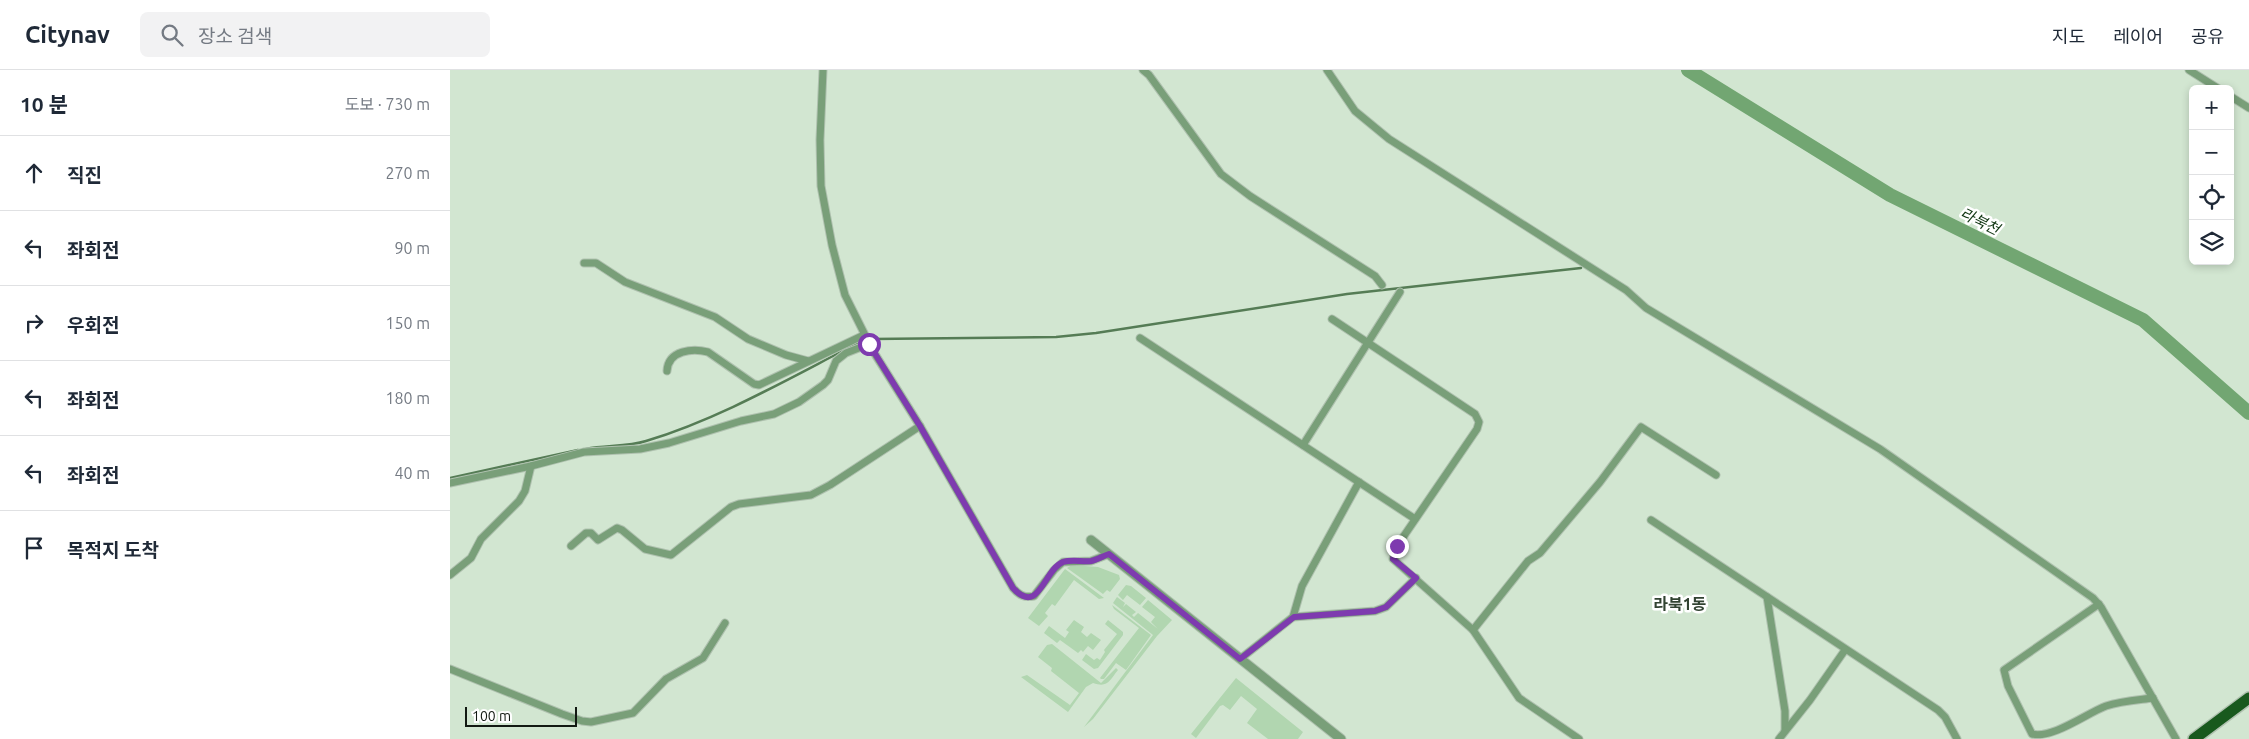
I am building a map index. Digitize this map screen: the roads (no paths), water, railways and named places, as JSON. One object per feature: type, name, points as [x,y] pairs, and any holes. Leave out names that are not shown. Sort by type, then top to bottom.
[{"type":"highway","points":[[2194,739],[2249,698]]},
{"type":"street","points":[[823,70],[820,140],[821,186],[832,245],[845,295],[869,344],[920,426],[1013,588],[1018,594],[1026,597],[1034,596],[1054,570],[1063,562],[1091,561],[1109,554]]},
{"type":"street","points":[[1143,70],[1149,74],[1221,174],[1250,196],[1375,276],[1382,285]]},
{"type":"street","points":[[1327,70],[1355,111],[1389,139],[1626,290],[1646,308],[1880,449],[2093,598],[2099,604],[2176,739]]},
{"type":"street","points":[[2189,70],[2212,85]]},
{"type":"street","points":[[2234,99],[2249,108]]},
{"type":"street","points":[[584,263],[596,262],[625,282],[715,317],[748,339],[786,355],[808,361]]},
{"type":"street","points":[[1303,445],[1400,292]]},
{"type":"street","points":[[1332,319],[1475,414],[1478,418],[1477,429],[1397,546],[1393,559],[1473,630],[1519,698],[1579,739]]},
{"type":"street","points":[[667,371],[671,360],[680,353],[701,350],[708,352],[754,384],[759,385],[864,335]]},
{"type":"street","points":[[1140,338],[1415,519]]},
{"type":"street","points":[[450,483],[584,452],[640,449],[669,443],[741,421],[774,414],[799,402],[823,385],[828,380],[836,361],[846,352],[869,344]]},
{"type":"street","points":[[571,546],[586,533],[591,533],[598,540],[617,528],[645,549],[671,555],[731,507],[740,504],[811,495],[830,485],[920,426]]},
{"type":"street","points":[[1473,630],[1528,561],[1540,553],[1600,482],[1641,426],[1716,475]]},
{"type":"street","points":[[450,575],[471,558],[481,539],[519,501],[524,491],[530,466]]},
{"type":"street","points":[[1294,617],[1302,586],[1359,482]]},
{"type":"street","points":[[1651,520],[1938,710],[1945,717],[1957,739]]},
{"type":"street","points":[[1091,540],[1340,739]]},
{"type":"street","points":[[1240,659],[1294,617],[1375,611],[1386,607],[1416,578]]},
{"type":"street","points":[[1767,597],[1785,711],[1785,730]]},
{"type":"street","points":[[2099,604],[2004,670],[2008,686],[2032,734],[2037,738],[2052,737],[2104,707],[2153,698]]},
{"type":"street","points":[[450,669],[562,714],[591,722],[633,714],[666,679],[703,658],[725,624]]},
{"type":"street","points":[[1779,739],[1810,700],[1845,650]]},
{"type":"waterway","name":"라북천","points":[[1688,70],[1890,195],[2143,320],[2249,413]]},
{"type":"waterway","points":[[872,339],[1056,337],[1096,333],[1347,294],[1581,268]]},
{"type":"waterway","points":[[586,449],[639,443],[674,432],[757,395],[864,340]]},
{"type":"waterway","points":[[450,478],[578,450]]},
{"type":"district","name":"라북1동","points":[[1680,604]]}]
